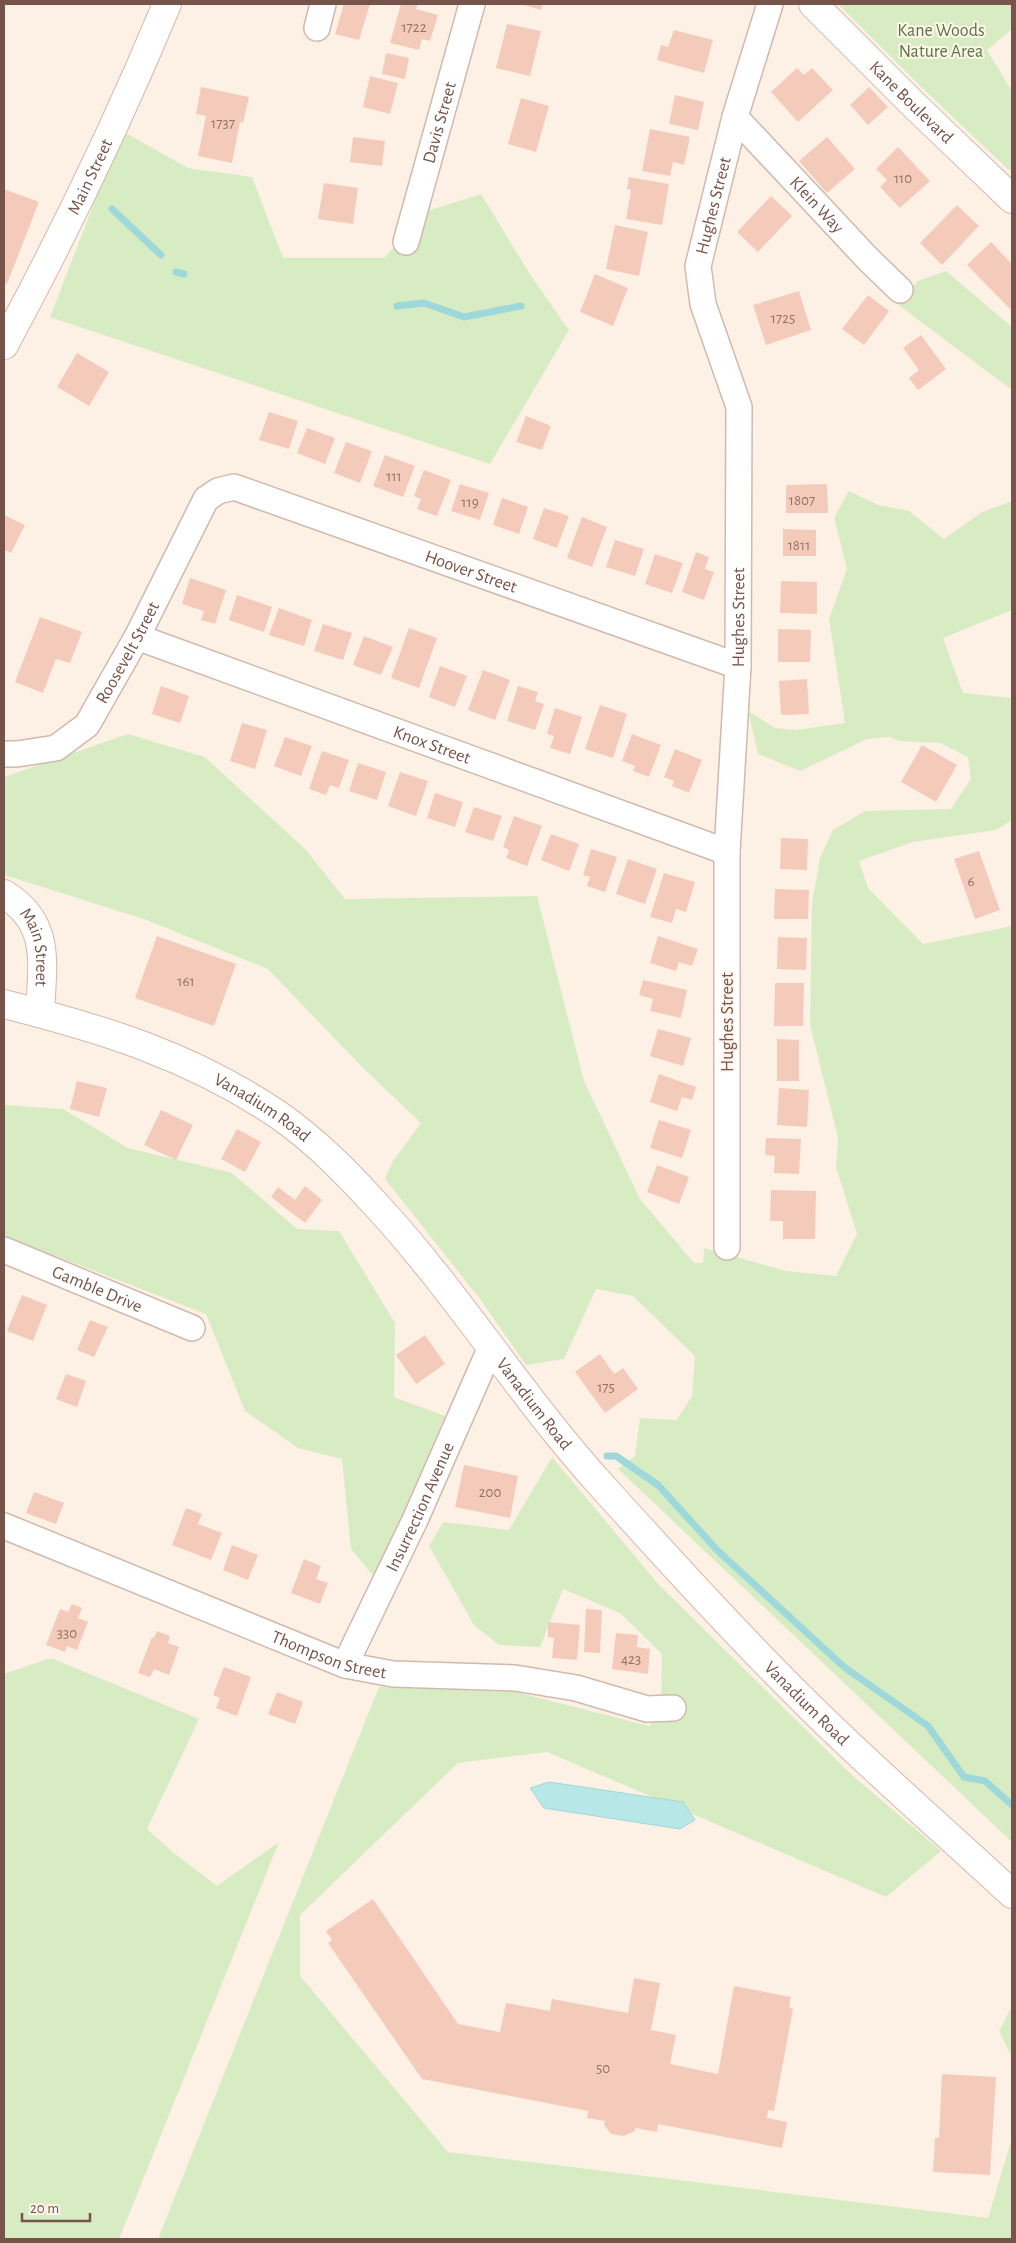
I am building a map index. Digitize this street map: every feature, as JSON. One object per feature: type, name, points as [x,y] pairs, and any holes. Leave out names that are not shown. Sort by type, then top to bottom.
[{"type":"street","name":"Main Street","points":[[4,345],[112,129],[167,4]]},
{"type":"street","points":[[317,28],[323,4]]},
{"type":"street","name":"Davis Street","points":[[406,242],[472,4]]},
{"type":"street","name":"Hughes Street","points":[[727,1247],[727,852],[738,666],[738,407],[703,304],[698,266],[734,118],[770,4]]},
{"type":"street","name":"Kane Boulevard","points":[[813,4],[1012,199]]},
{"type":"street","name":"Klein Way","points":[[734,118],[900,290]]},
{"type":"street","name":"Hoover Street","points":[[206,499],[218,491],[234,487],[738,666]]},
{"type":"street","name":"Roosevelt Street","points":[[4,754],[56,748],[87,725],[137,637],[206,499]]},
{"type":"street","name":"Knox Street","points":[[137,637],[727,852]]},
{"type":"street","name":"Main Street","points":[[4,894],[20,904],[37,928],[42,962],[40,1013]]},
{"type":"street","name":"Vanadium Road","points":[[4,1004],[114,1034],[165,1053],[214,1076],[279,1115],[340,1165],[408,1240],[562,1442],[690,1584],[811,1708],[1012,1894]]},
{"type":"street","name":"Gamble Drive","points":[[4,1250],[192,1328]]},
{"type":"street","name":"Insurrection Avenue","points":[[345,1665],[415,1520],[491,1347]]},
{"type":"street","name":"Thompson Street","points":[[4,1526],[345,1665],[393,1674],[515,1678],[576,1688],[647,1709],[673,1708]]},
{"type":"green space","name":"Kane Woods Nature Area","points":[[838,4],[1012,4],[1012,29],[987,50],[1012,91],[1012,173],[917,83]]},
{"type":"green space","points":[[122,131],[188,168],[252,177],[283,258],[384,258],[427,211],[481,194],[533,279],[569,330],[490,464],[50,317]]},
{"type":"green space","points":[[946,271],[1012,327],[1012,390],[896,303],[918,281]]},
{"type":"green space","points":[[849,491],[878,505],[909,511],[944,539],[982,512],[1012,501],[1012,610],[943,638],[963,693],[1012,698],[1012,820],[996,830],[913,842],[859,861],[868,888],[923,944],[1012,926],[1012,1842],[618,1469],[635,1456],[640,1418],[677,1420],[692,1396],[695,1356],[633,1296],[596,1289],[564,1359],[526,1365],[480,1299],[385,1179],[393,1161],[421,1123],[361,1066],[268,969],[144,919],[4,875],[4,777],[128,734],[205,757],[306,850],[345,899],[537,896],[584,1081],[640,1199],[694,1263],[703,1263],[704,1248],[786,1271],[836,1276],[857,1234],[836,1167],[838,1138],[810,1025],[812,903],[820,858],[833,830],[865,811],[951,809],[971,779],[968,757],[940,743],[900,741],[890,737],[867,739],[800,771],[758,754],[748,711],[775,728],[797,730],[845,723],[829,619],[847,569],[834,518]]},
{"type":"green space","points":[[4,1105],[63,1109],[128,1148],[232,1173],[297,1229],[339,1231],[395,1323],[394,1397],[445,1416],[375,1578],[351,1549],[342,1459],[298,1448],[245,1411],[206,1314],[4,1236]]},
{"type":"green space","points":[[552,1457],[660,1586],[852,1775],[941,1851],[886,1897],[547,1752],[458,1763],[300,1915],[300,1976],[448,2152],[988,2218],[1012,2138],[1012,2239],[158,2239],[379,1687],[516,1692],[649,1726],[661,1715],[662,1654],[620,1613],[563,1589],[540,1647],[499,1645],[474,1625],[429,1546],[443,1522],[509,1530]]},
{"type":"green space","points":[[51,1658],[199,1719],[147,1829],[175,1854],[217,1886],[279,1842],[119,2239],[4,2239],[4,1674]]},
{"type":"green space","points":[[1012,2006],[1012,2058],[999,2031]]},
{"type":"water","points":[[549,1782],[683,1802],[695,1820],[680,1829],[544,1808],[530,1788]]},
{"type":"building","points":[[344,4],[370,4],[359,40],[335,34]]},
{"type":"building","points":[[401,4],[418,4],[416,9],[438,15],[430,41],[422,39],[419,50],[390,43]]},
{"type":"building","points":[[520,4],[543,4],[541,10]]},
{"type":"building","points":[[507,24],[541,31],[530,76],[496,68]]},
{"type":"building","points":[[674,30],[713,40],[704,73],[657,60],[661,45],[668,47]]},
{"type":"building","points":[[386,53],[409,58],[405,79],[382,74]]},
{"type":"building","points":[[797,68],[804,75],[812,68],[833,90],[798,122],[771,92]]},
{"type":"building","points":[[370,76],[398,83],[390,114],[363,107]]},
{"type":"building","points":[[201,87],[249,97],[243,123],[240,122],[232,163],[198,156],[206,116],[196,114]]},
{"type":"building","points":[[869,87],[888,107],[868,125],[850,105]]},
{"type":"building","points":[[675,95],[704,102],[698,130],[669,124]]},
{"type":"building","points":[[521,98],[549,106],[536,152],[508,144]]},
{"type":"building","points":[[650,129],[690,137],[684,165],[673,162],[670,176],[642,171]]},
{"type":"building","points":[[353,137],[385,141],[382,166],[350,162]]},
{"type":"building","points":[[827,137],[855,169],[827,193],[799,161]]},
{"type":"building","points":[[898,147],[930,181],[900,208],[880,187],[887,180],[876,169]]},
{"type":"building","points":[[629,177],[669,184],[662,225],[626,219],[631,190],[627,189]]},
{"type":"building","points":[[324,183],[358,188],[353,224],[318,219]]},
{"type":"building","points":[[4,189],[39,202],[7,284],[4,283]]},
{"type":"building","points":[[771,196],[792,216],[758,252],[737,232]]},
{"type":"building","points":[[957,205],[979,226],[942,265],[920,243]]},
{"type":"building","points":[[615,225],[648,232],[639,276],[606,269]]},
{"type":"building","points":[[991,242],[1012,264],[1012,311],[967,265]]},
{"type":"building","points":[[595,274],[628,288],[613,326],[580,312]]},
{"type":"building","points":[[799,291],[811,330],[766,345],[753,305]]},
{"type":"building","points":[[868,295],[889,311],[864,345],[842,329]]},
{"type":"building","points":[[921,335],[946,369],[918,390],[909,378],[919,370],[903,348]]},
{"type":"building","points":[[77,353],[109,372],[89,406],[57,387]]},
{"type":"building","points":[[269,412],[298,421],[289,449],[259,440]]},
{"type":"building","points":[[526,416],[551,426],[542,450],[516,442]]},
{"type":"building","points":[[307,428],[335,438],[325,464],[297,453]]},
{"type":"building","points":[[346,442],[372,451],[360,483],[334,473]]},
{"type":"building","points":[[385,455],[415,466],[403,497],[373,486]]},
{"type":"building","points":[[424,470],[451,480],[437,516],[417,509],[421,499],[414,496]]},
{"type":"building","points":[[460,484],[489,493],[480,520],[451,511]]},
{"type":"building","points":[[827,484],[828,513],[786,513],[786,485]]},
{"type":"building","points":[[502,498],[528,507],[519,534],[493,525]]},
{"type":"building","points":[[544,508],[569,516],[557,548],[533,539]]},
{"type":"building","points":[[4,515],[25,525],[11,553],[4,550]]},
{"type":"building","points":[[582,517],[607,527],[592,567],[567,558]]},
{"type":"building","points":[[783,529],[816,530],[816,556],[783,556]]},
{"type":"building","points":[[615,540],[644,549],[635,576],[606,567]]},
{"type":"building","points":[[696,552],[709,557],[705,569],[714,572],[704,600],[682,592]]},
{"type":"building","points":[[655,554],[683,563],[672,593],[645,584]]},
{"type":"building","points":[[190,578],[226,590],[215,624],[201,620],[204,611],[182,604]]},
{"type":"building","points":[[781,581],[817,582],[817,614],[780,613]]},
{"type":"building","points":[[237,595],[272,607],[264,632],[229,620]]},
{"type":"building","points":[[279,608],[312,620],[304,646],[269,635]]},
{"type":"building","points":[[40,617],[82,632],[70,663],[56,659],[43,693],[15,682]]},
{"type":"building","points":[[323,624],[352,633],[343,660],[314,651]]},
{"type":"building","points":[[409,628],[437,638],[419,688],[391,678]]},
{"type":"building","points":[[778,629],[811,630],[810,662],[778,662]]},
{"type":"building","points":[[364,636],[393,647],[381,675],[353,665]]},
{"type":"building","points":[[440,666],[467,676],[455,707],[429,697]]},
{"type":"building","points":[[483,670],[510,680],[495,720],[468,710]]},
{"type":"building","points":[[807,679],[809,714],[781,715],[779,681]]},
{"type":"building","points":[[161,686],[189,696],[180,723],[152,714]]},
{"type":"building","points":[[518,686],[538,692],[535,701],[544,704],[535,730],[507,721]]},
{"type":"building","points":[[600,705],[627,714],[613,758],[585,749]]},
{"type":"building","points":[[555,708],[582,717],[570,754],[550,748],[554,736],[547,734]]},
{"type":"building","points":[[242,723],[267,730],[255,769],[230,761]]},
{"type":"building","points":[[632,734],[661,745],[649,777],[633,771],[635,766],[622,761]]},
{"type":"building","points":[[285,737],[312,746],[301,776],[274,766]]},
{"type":"building","points":[[922,745],[957,765],[936,802],[901,782]]},
{"type":"building","points":[[675,749],[702,760],[689,793],[672,786],[674,781],[664,777]]},
{"type":"building","points":[[322,751],[349,760],[339,788],[330,785],[326,795],[309,789]]},
{"type":"building","points":[[358,763],[386,772],[377,800],[349,791]]},
{"type":"building","points":[[400,772],[428,781],[416,816],[388,806]]},
{"type":"building","points":[[435,793],[463,802],[455,827],[427,818]]},
{"type":"building","points":[[474,807],[502,816],[493,841],[465,832]]},
{"type":"building","points":[[514,816],[542,826],[527,866],[506,858],[509,850],[503,847]]},
{"type":"building","points":[[551,834],[579,844],[569,871],[541,860]]},
{"type":"building","points":[[781,838],[808,839],[807,870],[780,869]]},
{"type":"building","points":[[591,849],[617,857],[605,892],[587,886],[590,877],[583,875]]},
{"type":"building","points":[[979,851],[1000,910],[975,919],[954,859]]},
{"type":"building","points":[[628,859],[657,869],[645,904],[616,894]]},
{"type":"building","points":[[664,873],[695,882],[686,912],[676,909],[672,923],[650,917]]},
{"type":"building","points":[[775,889],[809,890],[808,919],[774,919]]},
{"type":"building","points":[[157,936],[236,964],[214,1026],[135,998]]},
{"type":"building","points":[[658,936],[698,949],[692,966],[679,962],[676,971],[650,963]]},
{"type":"building","points":[[778,937],[807,938],[806,970],[777,969]]},
{"type":"building","points":[[643,980],[687,990],[681,1018],[650,1011],[653,999],[639,995]]},
{"type":"building","points":[[775,983],[804,983],[803,1026],[774,1026]]},
{"type":"building","points":[[658,1029],[691,1038],[683,1066],[650,1056]]},
{"type":"building","points":[[777,1039],[799,1040],[799,1081],[777,1081]]},
{"type":"building","points":[[659,1074],[696,1087],[692,1100],[682,1097],[677,1111],[650,1102]]},
{"type":"building","points":[[77,1081],[107,1088],[99,1117],[70,1109]]},
{"type":"building","points":[[779,1088],[809,1090],[807,1127],[777,1125]]},
{"type":"building","points":[[161,1110],[193,1125],[176,1160],[144,1145]]},
{"type":"building","points":[[659,1120],[691,1130],[682,1158],[650,1148]]},
{"type":"building","points":[[237,1129],[261,1142],[245,1172],[221,1159]]},
{"type":"building","points":[[766,1138],[801,1139],[799,1174],[774,1173],[775,1156],[765,1155]]},
{"type":"building","points":[[657,1165],[689,1177],[679,1204],[647,1192]]},
{"type":"building","points":[[305,1186],[322,1200],[305,1223],[271,1197],[278,1187],[295,1200]]},
{"type":"building","points":[[771,1190],[816,1191],[815,1239],[783,1239],[783,1221],[770,1221]]},
{"type":"building","points":[[22,1295],[47,1305],[33,1341],[7,1331]]},
{"type":"building","points":[[90,1320],[108,1327],[94,1357],[77,1350]]},
{"type":"building","points":[[425,1335],[445,1364],[416,1384],[396,1355]]},
{"type":"building","points":[[600,1354],[614,1374],[623,1368],[638,1389],[605,1413],[575,1372]]},
{"type":"building","points":[[66,1374],[86,1381],[77,1407],[56,1399]]},
{"type":"building","points":[[464,1465],[518,1476],[510,1518],[455,1507]]},
{"type":"building","points":[[34,1492],[64,1503],[56,1524],[26,1513]]},
{"type":"building","points":[[186,1508],[202,1514],[198,1524],[222,1533],[211,1560],[172,1545]]},
{"type":"building","points":[[232,1545],[258,1555],[248,1580],[223,1570]]},
{"type":"building","points":[[304,1559],[321,1566],[316,1579],[328,1583],[320,1604],[291,1593]]},
{"type":"building","points":[[72,1604],[82,1608],[78,1618],[88,1622],[77,1650],[67,1646],[65,1652],[46,1645],[60,1609],[68,1612]]},
{"type":"building","points":[[586,1609],[602,1610],[600,1653],[584,1652]]},
{"type":"building","points":[[548,1622],[580,1625],[577,1660],[552,1658],[554,1638],[548,1637]]},
{"type":"building","points":[[157,1631],[170,1636],[168,1643],[179,1647],[169,1675],[154,1669],[150,1677],[138,1673],[152,1637],[154,1638]]},
{"type":"building","points":[[616,1633],[638,1635],[637,1647],[650,1649],[648,1674],[612,1669]]},
{"type":"building","points":[[224,1667],[251,1677],[237,1716],[216,1708],[220,1698],[213,1695]]},
{"type":"building","points":[[277,1692],[303,1702],[295,1724],[268,1714]]},
{"type":"building","points":[[373,1899],[458,2024],[500,2032],[506,2003],[550,2011],[552,1999],[628,2013],[634,1978],[660,1983],[651,2030],[676,2035],[670,2064],[718,2074],[734,1986],[791,1997],[789,2007],[793,2009],[774,2111],[768,2110],[767,2118],[787,2122],[782,2148],[658,2124],[657,2132],[635,2128],[635,2131],[624,2136],[611,2134],[604,2125],[605,2121],[587,2118],[588,2111],[422,2079],[328,1943],[332,1940],[326,1931]]},
{"type":"building","points":[[942,2074],[996,2077],[990,2175],[933,2172],[935,2138],[939,2138]]},
{"type":"waterway","points":[[112,209],[161,255]]},
{"type":"waterway","points":[[176,272],[184,274]]},
{"type":"waterway","points":[[397,306],[424,303],[464,317],[521,306]]},
{"type":"waterway","points":[[607,1456],[616,1456],[658,1485],[718,1551],[844,1667],[928,1726],[964,1777],[985,1781],[1012,1805]]}]
